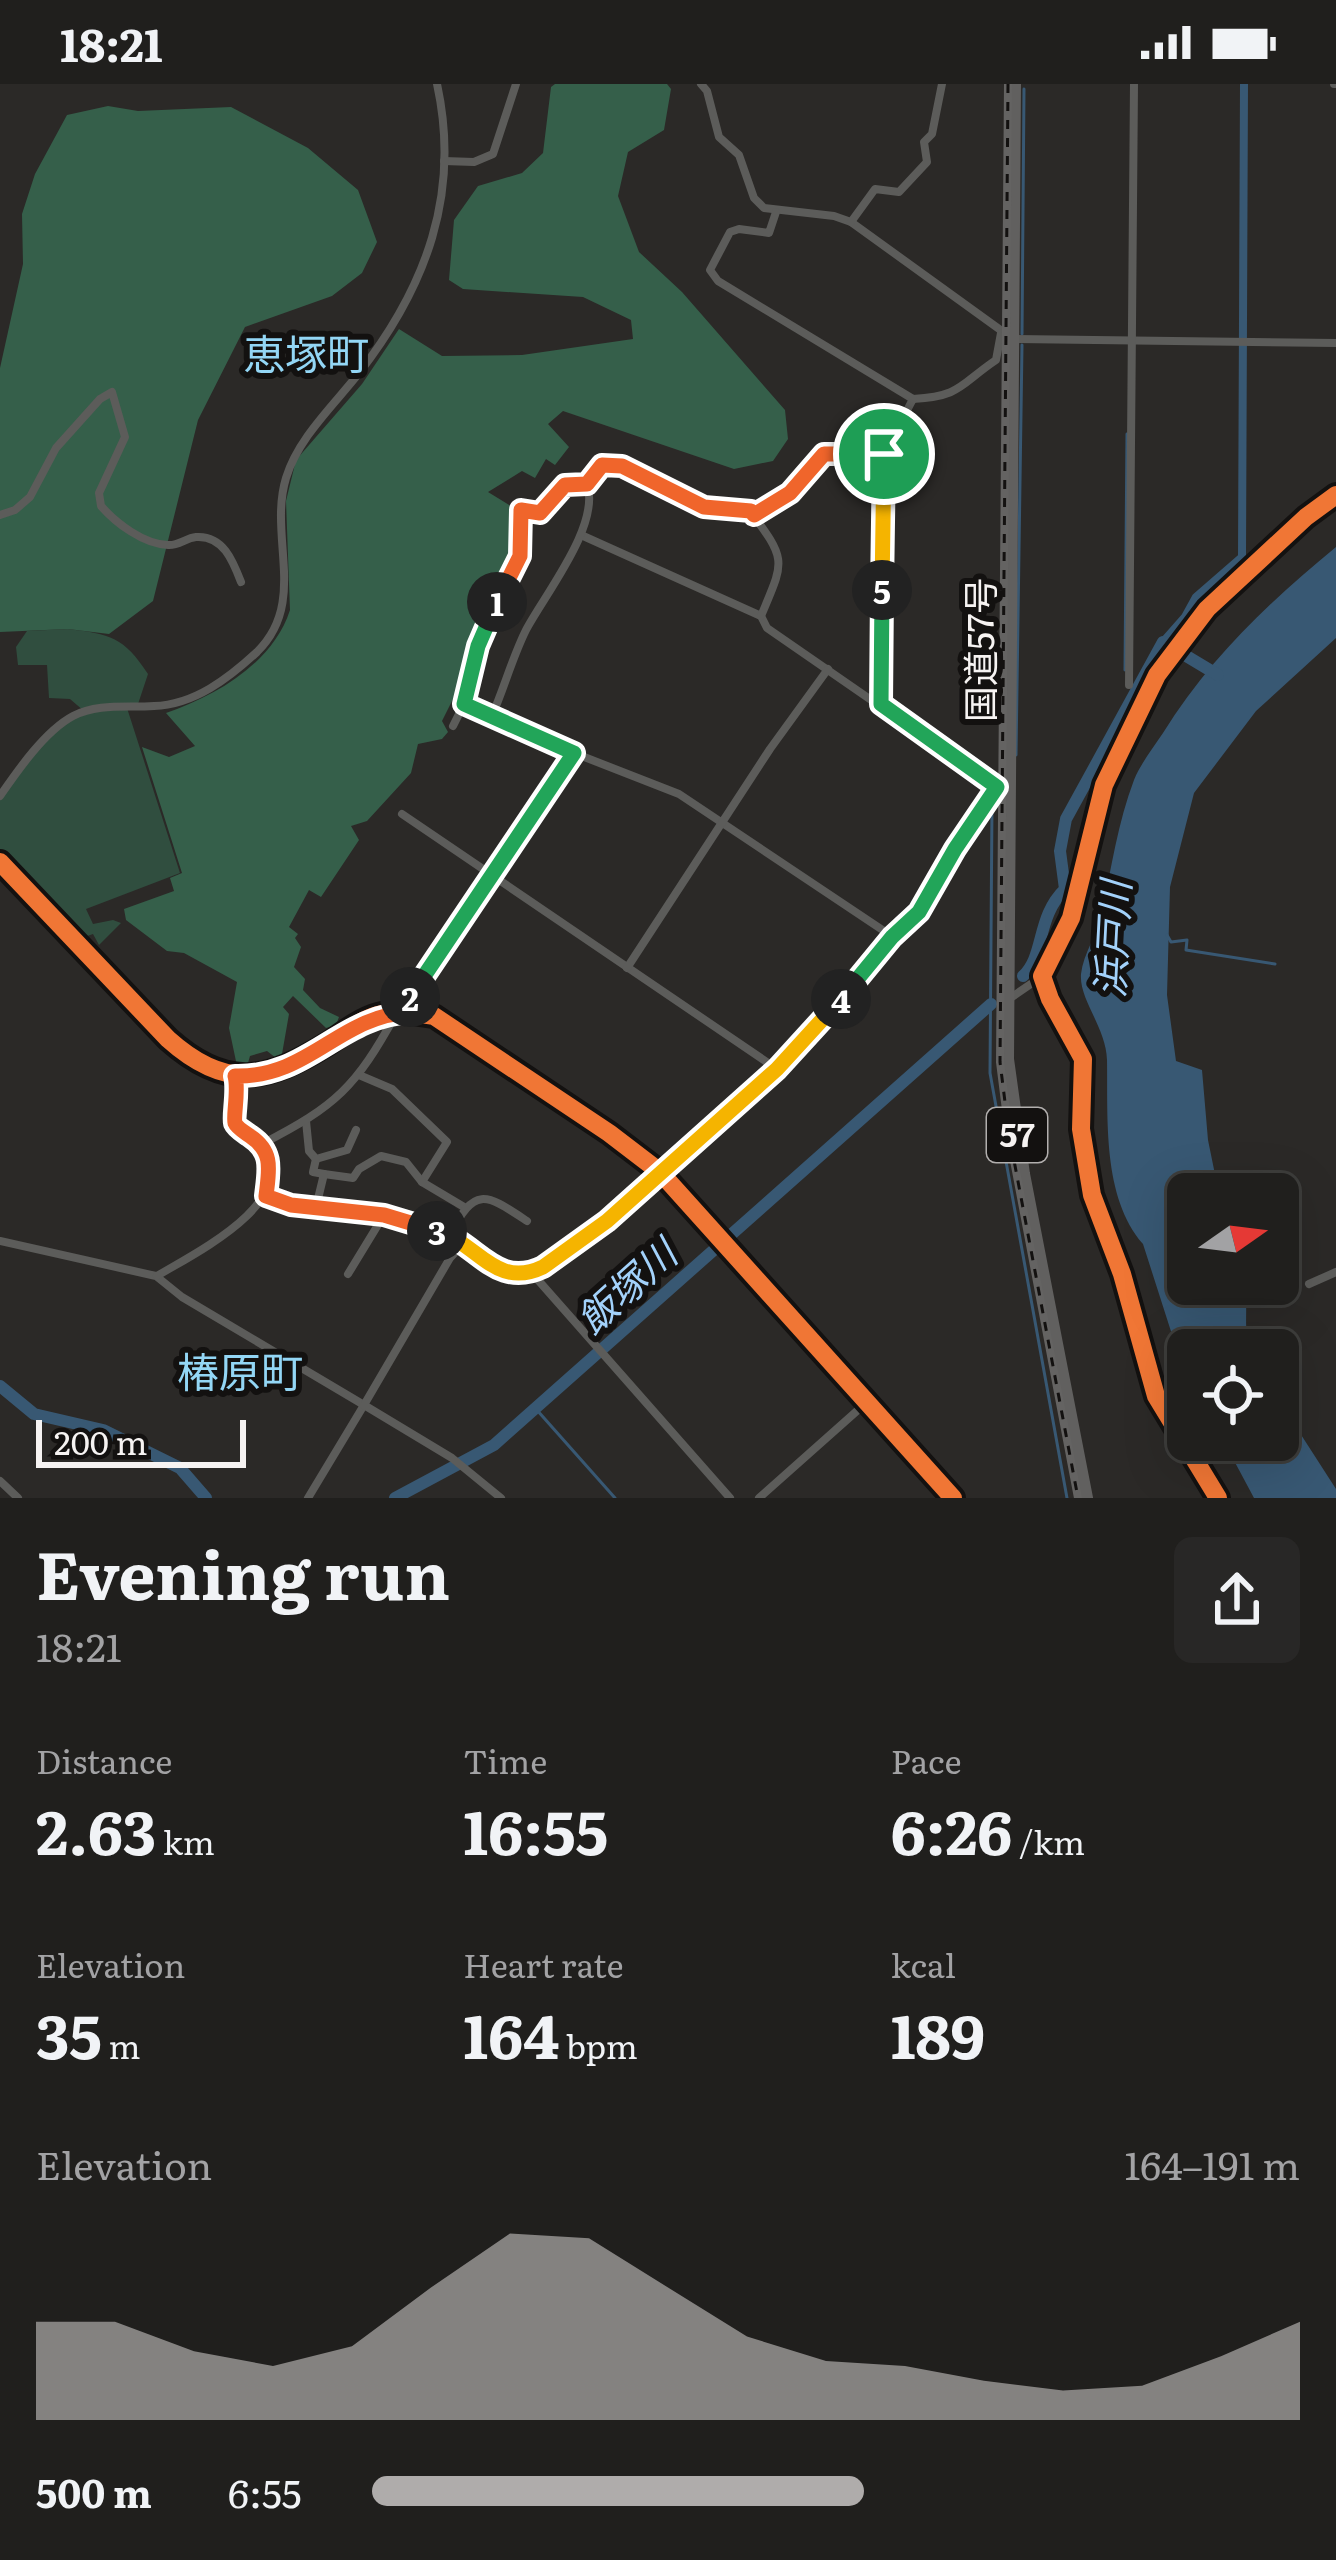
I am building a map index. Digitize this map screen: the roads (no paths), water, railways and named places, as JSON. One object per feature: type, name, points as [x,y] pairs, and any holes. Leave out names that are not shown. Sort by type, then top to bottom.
[{"type":"highway","name":"国道57号","points":[[1015,84],[1007,336],[1004,786],[1008,1059],[1016,1129],[1088,1498]]},
{"type":"street","points":[[0,796],[57,727],[71,717],[106,706],[161,706],[194,697],[241,666],[274,631],[286,592],[281,522],[285,479],[293,458],[406,304],[422,274],[437,221],[444,161],[437,84]]},
{"type":"street","points":[[444,161],[474,162],[493,154],[516,84]]},
{"type":"street","points":[[701,84],[719,137],[739,154],[754,198],[764,208],[851,222],[1007,336],[1336,343]]},
{"type":"street","points":[[851,222],[875,189],[899,191],[927,161],[925,142],[932,134],[942,84]]},
{"type":"street","points":[[1129,686],[1134,84]]},
{"type":"street","points":[[776,212],[769,233],[730,232],[710,269],[718,281],[913,399],[944,397],[961,388],[996,360],[1007,336]]},
{"type":"street","points":[[0,515],[30,497],[56,448],[112,392],[125,437],[99,493],[101,506],[128,530],[164,545],[193,537],[213,540],[226,549],[241,582]]},
{"type":"street","points":[[881,704],[884,454],[913,399]]},
{"type":"street","points":[[754,515],[790,493],[824,454],[884,454]]},
{"type":"street","points":[[587,484],[602,465],[622,466],[704,507],[751,511],[781,561],[781,572],[761,616]]},
{"type":"street","points":[[453,726],[464,704],[487,621],[520,556],[521,510],[540,513],[569,482],[587,484]]},
{"type":"street","points":[[490,718],[526,630],[580,535],[590,491],[587,484]]},
{"type":"street","points":[[1008,999],[1042,976],[1071,918],[1104,785],[1157,675],[1207,609],[1336,495]]},
{"type":"street","points":[[266,1196],[291,1205],[384,1215],[451,1234],[506,1273],[532,1272],[607,1221],[813,1034],[892,937],[919,912],[955,849],[1004,786],[767,628],[761,616],[580,535]]},
{"type":"street","points":[[627,968],[828,669]]},
{"type":"street","points":[[464,704],[679,794],[892,937]]},
{"type":"street","points":[[412,1012],[409,999],[574,753]]},
{"type":"street","points":[[402,814],[777,1069]]},
{"type":"street","points":[[0,862],[168,1039],[197,1062],[235,1076],[271,1074],[292,1066],[366,1020],[396,1012],[434,1016],[660,1172],[952,1498]]},
{"type":"street","points":[[1042,976],[1049,999],[1083,1059],[1081,1129],[1092,1195],[1122,1274],[1156,1396],[1218,1498]]},
{"type":"street","points":[[262,1144],[317,1116],[359,1075],[396,1012]]},
{"type":"street","points":[[359,1075],[392,1088],[446,1142],[422,1182]]},
{"type":"street","points":[[156,1276],[227,1235],[266,1196],[269,1160],[262,1144],[236,1124],[239,1091],[235,1076]]},
{"type":"street","points":[[306,1121],[309,1151],[316,1159]]},
{"type":"street","points":[[316,1159],[346,1150],[356,1130]]},
{"type":"street","points":[[316,1159],[313,1172],[353,1178],[359,1168],[381,1156],[406,1162],[422,1182],[464,1208]]},
{"type":"street","points":[[316,1207],[324,1174]]},
{"type":"street","points":[[451,1234],[464,1208],[490,1196],[527,1221]]},
{"type":"street","points":[[347,1274],[384,1215]]},
{"type":"street","points":[[0,1241],[156,1276],[182,1297],[452,1458],[502,1498]]},
{"type":"street","points":[[308,1498],[462,1245]]},
{"type":"street","points":[[532,1272],[730,1498]]},
{"type":"street","points":[[1309,1284],[1336,1272]]},
{"type":"street","points":[[759,1498],[867,1402]]},
{"type":"street","points":[[0,1481],[18,1498]]},
{"type":"water","name":"浜戸川","points":[[1336,547],[1336,638],[1256,711],[1194,793],[1170,887],[1167,995],[1176,1061],[1202,1070],[1215,1173],[1167,1173],[1167,1305],[1246,1305],[1247,1329],[1170,1329],[1143,1244],[1120,1204],[1114,1180],[1106,1048],[1084,994],[1082,966],[1100,921],[1134,780],[1181,706],[1264,611]]},
{"type":"water","points":[[1299,1432],[1336,1489],[1336,1498],[1254,1498],[1234,1461],[1299,1461]]},
{"type":"waterway","points":[[1163,642],[1196,597],[1242,557],[1244,84]]},
{"type":"waterway","points":[[1022,334],[1024,89]]},
{"type":"waterway","points":[[1016,755],[1022,345]]},
{"type":"waterway","points":[[1125,670],[1127,434]]},
{"type":"waterway","name":"飯塚川","points":[[1023,976],[1035,958],[1049,912],[1065,889],[1060,851],[1066,819],[1163,642],[1218,675]]},
{"type":"waterway","points":[[992,804],[990,1073],[1067,1498]]},
{"type":"waterway","points":[[1167,935],[1171,942],[1187,940],[1186,950],[1275,964]]},
{"type":"waterway","name":"飯塚川","points":[[395,1498],[494,1445],[991,1004]]},
{"type":"waterway","name":"飯塚川","points":[[0,1386],[34,1414],[103,1430],[180,1468],[206,1498]]},
{"type":"waterway","points":[[536,1409],[615,1498]]},
{"type":"railway","points":[[1008,84],[1000,1062],[1009,1134],[1078,1498]]},
{"type":"district","name":"恵塚町","points":[[306,355]]},
{"type":"district","name":"椿原町","points":[[240,1373]]}]
